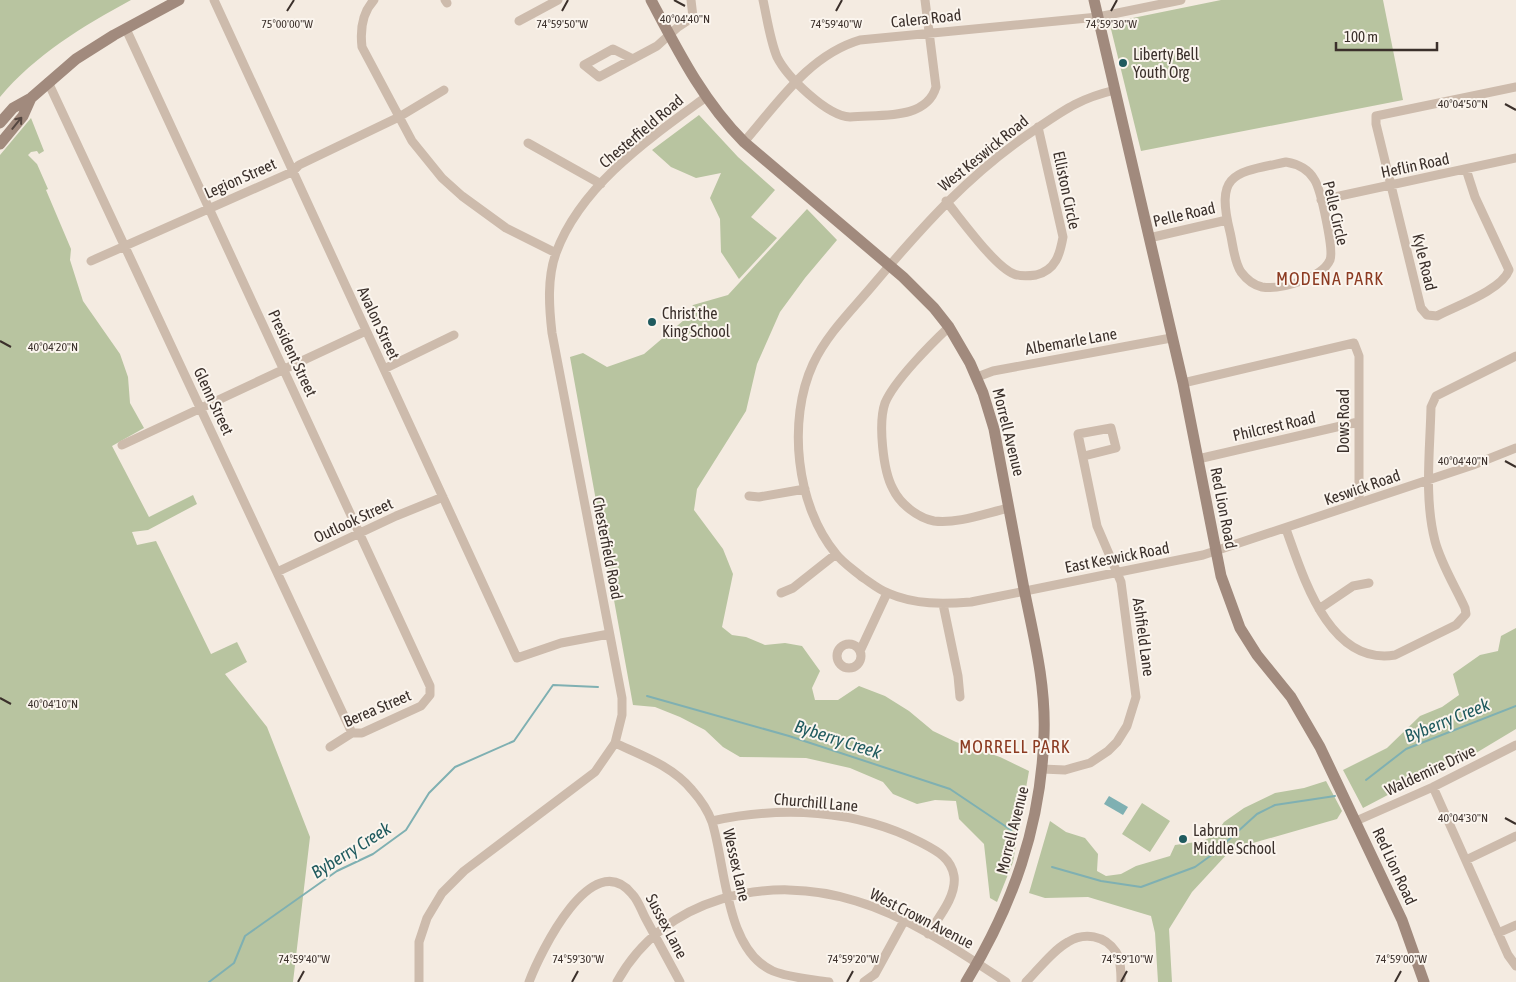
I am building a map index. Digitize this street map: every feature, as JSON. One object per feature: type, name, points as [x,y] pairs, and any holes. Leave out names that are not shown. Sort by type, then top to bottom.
[{"type":"street","points":[[0,124],[13,108],[31,98],[76,59],[179,0]]},
{"type":"street","name":"Avalon Street","points":[[214,0],[518,658],[561,643],[609,634]]},
{"type":"street","points":[[374,0],[364,17],[361,32],[362,47],[412,141],[428,162],[462,196],[506,228],[556,253]]},
{"type":"street","name":"Morrell Avenue","points":[[651,0],[669,35],[706,97],[744,142],[889,265],[913,287],[949,327],[977,377],[994,429],[1042,681],[1044,735],[1042,769],[1034,824],[1020,874],[1007,907],[966,982]]},
{"type":"street","points":[[633,59],[612,49],[584,65],[599,77],[633,59],[657,46],[693,18],[691,0]]},
{"type":"street","points":[[763,0],[777,56],[797,82],[826,108],[844,116],[911,112],[930,100],[936,87],[925,0]]},
{"type":"street","name":"Red Lion Road","points":[[1094,0],[1171,338],[1183,383],[1220,576],[1240,628],[1257,655],[1304,716],[1402,920],[1424,982]]},
{"type":"street","name":"Calera Road","points":[[744,142],[815,62],[843,45],[860,40],[929,32],[1098,17],[1181,0]]},
{"type":"street","points":[[519,21],[557,1]]},
{"type":"street","name":"President Street","points":[[126,29],[431,691]]},
{"type":"street","name":"Glenn Street","points":[[48,82],[352,733]]},
{"type":"street","name":"Kyle Road","points":[[1466,169],[1475,197],[1509,270],[1505,280],[1494,287],[1437,316],[1427,315],[1421,308],[1376,116],[1516,87]]},
{"type":"street","name":"Legion Street","points":[[91,262],[292,172],[299,165],[399,117],[444,90]]},
{"type":"street","name":"West Keswick Road","points":[[805,488],[797,436],[804,391],[812,366],[822,345],[946,201],[993,160],[1078,101],[1115,90]]},
{"type":"street","name":"Chesterfield Road","points":[[419,982],[419,942],[427,918],[442,893],[464,871],[595,772],[615,744],[622,715],[622,698],[552,332],[549,307],[556,253],[580,211],[601,184],[652,137],[706,97]]},
{"type":"street","points":[[0,144],[23,116],[31,98]]},
{"type":"street","name":"Elliston Circle","points":[[946,201],[1000,266],[1014,275],[1028,276],[1041,274],[1052,267],[1060,255],[1063,237],[1038,127]]},
{"type":"street","points":[[528,144],[601,184]]},
{"type":"street","name":"Heflin Road","points":[[1321,200],[1516,158]]},
{"type":"street","name":"Pelle Circle","points":[[1286,162],[1296,164],[1306,170],[1316,180],[1331,247],[1330,259],[1323,270],[1312,278],[1272,287],[1261,287],[1247,281],[1239,269],[1227,220],[1223,202],[1225,189],[1232,178],[1241,172],[1286,162]]},
{"type":"street","name":"Pelle Road","points":[[1149,238],[1227,220]]},
{"type":"street","points":[[949,327],[896,386],[885,404],[881,437],[892,488],[902,503],[932,520],[946,521],[1009,508]]},
{"type":"street","points":[[122,445],[366,331]]},
{"type":"street","points":[[384,369],[454,335]]},
{"type":"street","name":"Albemarle Lane","points":[[977,377],[993,371],[1171,338]]},
{"type":"street","name":"Dows Road","points":[[1183,383],[1354,343],[1359,356],[1359,503]]},
{"type":"street","points":[[1286,529],[1300,572],[1319,609],[1348,644],[1362,652],[1388,656],[1403,652],[1456,625],[1465,615],[1465,608],[1436,542],[1431,521],[1430,479],[1433,400],[1516,356]]},
{"type":"street","name":"Philcrest Road","points":[[1198,459],[1358,422]]},
{"type":"street","name":"Keswick Road","points":[[1216,551],[1286,529],[1516,448]]},
{"type":"street","name":"Ashfield Lane","points":[[1042,769],[1065,770],[1098,758],[1117,742],[1132,716],[1136,688],[1121,582],[1097,526],[1084,456]]},
{"type":"street","points":[[749,496],[759,497],[805,488]]},
{"type":"street","name":"East Keswick Road","points":[[805,488],[818,524],[836,554],[867,580],[887,593],[916,601],[943,604],[971,602],[1216,551]]},
{"type":"street","name":"Outlook Street","points":[[277,572],[396,516],[444,497]]},
{"type":"street","points":[[781,593],[793,588],[836,554]]},
{"type":"street","points":[[1319,609],[1354,586],[1368,583]]},
{"type":"street","points":[[860,651],[887,593]]},
{"type":"street","points":[[943,604],[958,676],[960,697]]},
{"type":"street","name":"Berea Street","points":[[330,746],[352,733],[362,733],[409,712],[427,701],[431,691]]},
{"type":"street","name":"Wessex Lane","points":[[615,744],[657,762],[681,778],[702,803],[712,820],[740,938],[750,953],[761,964],[783,975],[829,982]]},
{"type":"street","name":"Waldemire Drive","points":[[1356,821],[1433,787],[1516,745]]},
{"type":"street","points":[[1433,787],[1498,933],[1516,966]]},
{"type":"street","name":"Churchill Lane","points":[[712,820],[764,812],[836,816],[896,831],[940,852],[950,864],[954,884],[946,904],[928,934]]},
{"type":"street","points":[[1466,860],[1516,836]]},
{"type":"street","name":"Sussex Lane","points":[[529,982],[546,945],[562,919],[590,887],[604,881],[618,884],[632,894],[680,982]]},
{"type":"street","name":"West Crown Avenue","points":[[617,982],[632,958],[654,935],[682,916],[714,901],[729,897],[770,890],[801,890],[828,893],[856,901],[904,921],[1006,982]]},
{"type":"street","points":[[864,982],[875,974],[904,921]]},
{"type":"street","points":[[1498,933],[1516,925]]},
{"type":"street","points":[[1026,982],[1066,943],[1077,937],[1089,936],[1098,937],[1108,943],[1116,952],[1121,982]]},
{"type":"green space","points":[[0,0],[131,0],[61,42],[28,68],[0,97]]},
{"type":"green space","points":[[1221,0],[1383,0],[1403,100],[1141,151],[1110,25],[1113,22]]},
{"type":"green space","points":[[699,115],[738,157],[775,190],[751,217],[777,238],[739,279],[721,252],[720,219],[710,198],[721,173],[696,178],[671,167],[652,150]]},
{"type":"green space","points":[[31,118],[44,151],[39,154],[37,151],[31,152],[28,155],[37,164],[71,249],[70,260],[83,301],[120,354],[128,377],[130,403],[144,428],[112,446],[149,517],[193,495],[197,504],[148,530],[132,532],[137,545],[156,541],[211,654],[237,642],[247,662],[225,674],[267,727],[310,837],[293,982],[0,982],[0,155]]},
{"type":"green space","points":[[807,209],[837,240],[805,278],[780,312],[757,364],[746,411],[697,489],[694,510],[723,549],[733,574],[722,627],[732,635],[746,637],[765,645],[785,643],[802,646],[820,671],[812,688],[815,700],[838,700],[859,686],[885,696],[909,711],[933,731],[956,742],[1000,757],[1029,771],[1013,862],[997,902],[990,898],[984,844],[959,819],[956,801],[935,800],[917,804],[893,794],[883,782],[850,768],[806,758],[740,757],[723,747],[705,730],[680,717],[655,707],[633,705],[570,357],[583,353],[607,367],[644,354],[684,320],[693,305],[728,295]]},
{"type":"green space","points":[[1516,628],[1516,729],[1456,765],[1403,787],[1363,808],[1343,770],[1387,748],[1420,716],[1442,707],[1459,695],[1453,674],[1480,655],[1498,651],[1501,636]]},
{"type":"green space","points":[[1326,781],[1342,811],[1337,819],[1246,845],[1228,853],[1192,892],[1169,929],[1172,982],[1158,982],[1155,933],[1151,916],[1088,897],[1045,898],[1029,893],[1050,821],[1066,832],[1085,838],[1098,854],[1097,871],[1106,876],[1121,874],[1136,866],[1170,856],[1175,845],[1203,841],[1215,835],[1224,822],[1244,808],[1275,793],[1304,788]]},
{"type":"green space","points":[[1142,803],[1170,821],[1150,852],[1122,834]]},
{"type":"water","points":[[1109,796],[1128,807],[1123,815],[1104,804]]},
{"type":"waterway","name":"Byberry Creek","points":[[209,982],[234,963],[245,936],[337,871],[373,854],[406,830],[429,793],[455,767],[514,741],[553,685],[598,687]]},
{"type":"waterway","name":"Byberry Creek","points":[[647,696],[789,736],[950,789],[1011,830]]},
{"type":"waterway","name":"Byberry Creek","points":[[1366,780],[1406,749],[1516,706]]},
{"type":"waterway","name":"Byberry Creek","points":[[1052,867],[1101,881],[1141,887],[1195,867],[1213,854],[1257,814],[1275,805],[1335,796]]},
{"type":"place","name":"Liberty Bell Youth Org","points":[[1123,63]]},
{"type":"place","name":"Christ the King School","points":[[652,322]]},
{"type":"place","name":"Labrum Middle School","points":[[1183,839]]},
{"type":"district","name":"MODENA PARK","points":[[1330,278]]},
{"type":"district","name":"MORRELL PARK","points":[[1015,746]]}]
